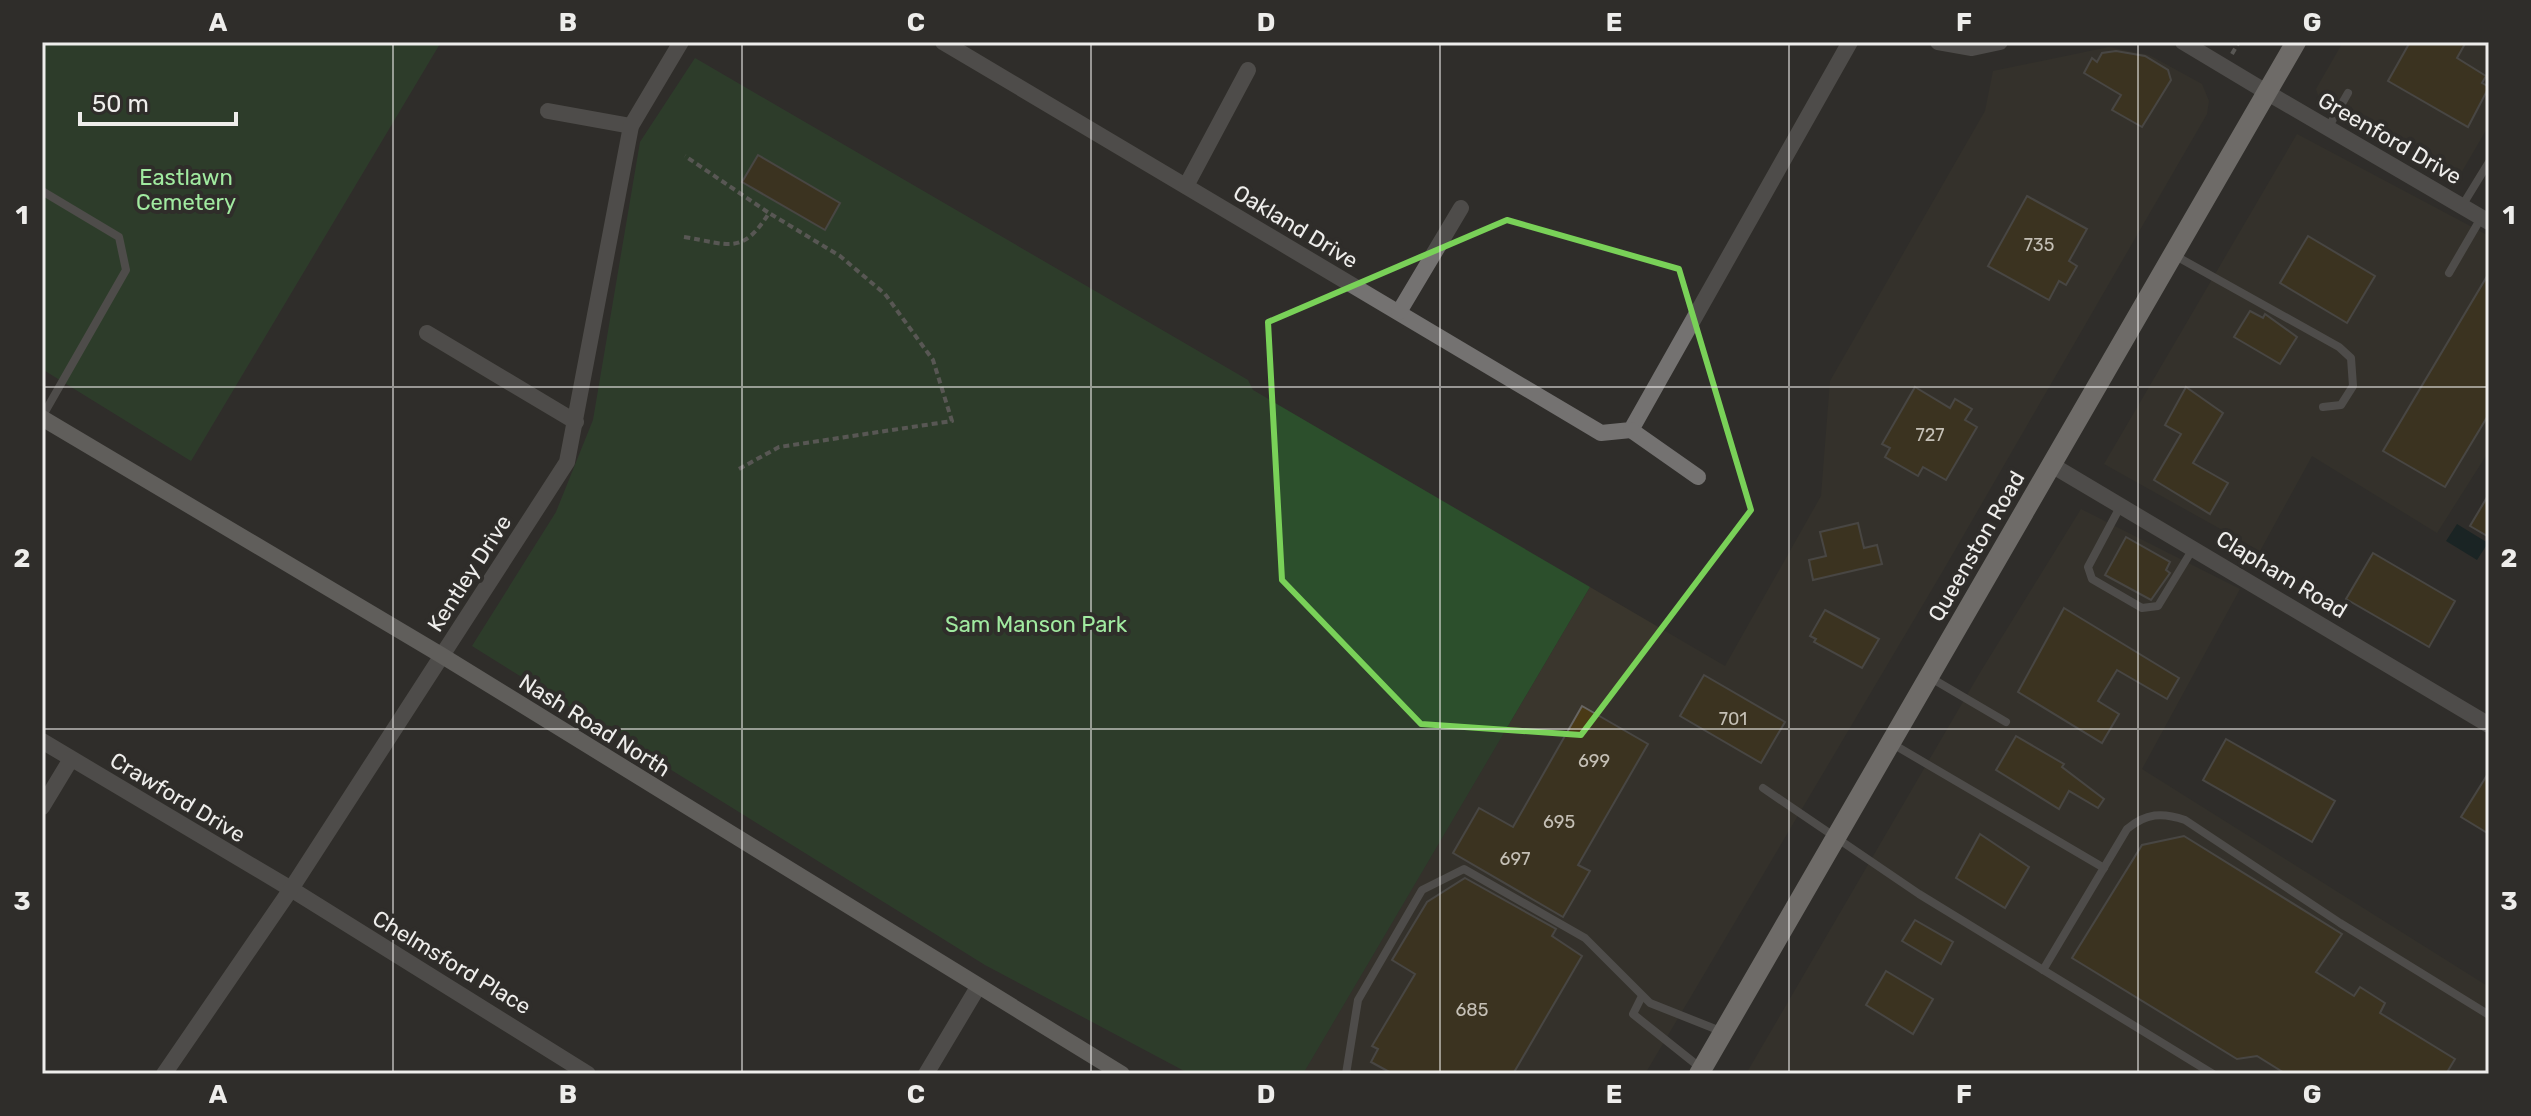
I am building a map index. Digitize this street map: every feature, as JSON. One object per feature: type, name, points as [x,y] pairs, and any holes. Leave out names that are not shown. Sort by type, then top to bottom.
[{"type":"main road","name":"Queenston Road","points":[[1704,1072],[1724,1032],[2050,464],[2296,42]]},
{"type":"main road","name":"Nash Road North","points":[[42,417],[441,655],[1122,1074]]},
{"type":"street","name":"Kentley Drive","points":[[164,1074],[291,889],[567,462],[631,126],[681,42]]},
{"type":"street","name":"Oakland Drive","points":[[943,42],[970,49],[1186,186],[1601,433],[1631,430]]},
{"type":"street","points":[[1698,477],[1631,430],[1850,42]]},
{"type":"street","points":[[1938,42],[1972,48],[2000,42]]},
{"type":"street","name":"Greenford Drive","points":[[2183,42],[2485,220]]},
{"type":"street","points":[[1186,186],[1248,70]]},
{"type":"street","points":[[548,111],[631,126]]},
{"type":"street","points":[[1399,312],[1461,208]]},
{"type":"street","points":[[427,333],[576,422]]},
{"type":"street","name":"Clapham Road","points":[[2050,464],[2489,725]]},
{"type":"street","name":"Crawford Drive","points":[[42,741],[291,889]]},
{"type":"street","points":[[42,807],[71,759]]},
{"type":"street","name":"Chelmsford Place","points":[[291,889],[588,1074]]},
{"type":"street","points":[[926,1074],[978,987]]},
{"type":"lane","points":[[2328,128],[2348,93]]},
{"type":"lane","points":[[2462,206],[2489,162]]},
{"type":"lane","points":[[42,191],[119,237],[126,270],[42,417]]},
{"type":"lane","points":[[2449,273],[2485,220]]},
{"type":"lane","points":[[2174,255],[2339,347],[2351,358],[2353,386],[2341,405],[2323,407]]},
{"type":"lane","points":[[2121,506],[2088,567],[2092,579],[2142,608],[2158,606],[2194,547]]},
{"type":"lane","points":[[1930,677],[2006,722]]},
{"type":"lane","points":[[1891,743],[2104,868]]},
{"type":"lane","points":[[1763,788],[1810,816],[1836,839],[2213,1074]]},
{"type":"lane","points":[[2043,970],[2127,829],[2140,819],[2156,814],[2177,817],[2489,1015]]},
{"type":"lane","points":[[1346,1074],[1358,1000],[1422,890],[1464,869],[1585,938],[1641,998],[1724,1032]]},
{"type":"lane","points":[[1641,998],[1633,1014],[1704,1072]]},
{"type":"path","points":[[685,156],[840,256],[885,294],[933,360],[952,421],[779,447],[739,469]]},
{"type":"path","points":[[684,237],[736,245],[753,238],[769,213]]},
{"type":"highlighted area","points":[[1507,220],[1679,269],[1751,510],[1581,735],[1421,724],[1282,580],[1268,322]]},
{"type":"shaded area","points":[[2343,42],[2484,42],[2489,45],[2489,125],[2457,180],[2319,98],[2316,89]]},
{"type":"shaded area","points":[[2109,47],[2149,55],[2202,84],[2209,101],[2207,114],[1944,569],[1645,1074],[1303,1074],[1590,587],[1725,666],[1821,496],[1830,381],[1985,111],[1993,71]]},
{"type":"shaded area","points":[[2297,134],[2489,236],[2489,451],[2437,533],[2312,456],[2260,551],[2104,464]]},
{"type":"shaded area","points":[[2081,509],[2240,589],[2142,769],[2489,987],[2489,1074],[1746,1074],[1981,671]]},
{"type":"green space","name":"Eastlawn Cemetery","points":[[42,42],[441,42],[191,461],[42,369]]},
{"type":"green space","name":"Sam Manson Park","points":[[695,58],[1248,380],[1253,390],[1590,587],[1303,1074],[1190,1074],[985,965],[472,646],[556,512],[593,420],[640,142]]},
{"type":"water","points":[[2457,524],[2488,543],[2477,560],[2446,541]]},
{"type":"building","points":[[2410,42],[2466,42],[2457,58],[2486,76],[2482,83],[2489,87],[2468,127],[2388,81]]},
{"type":"building","points":[[2116,51],[2145,56],[2168,70],[2171,80],[2142,127],[2112,110],[2121,95],[2084,73],[2092,58],[2097,62],[2102,53]]},
{"type":"building","points":[[758,155],[840,203],[825,230],[742,182]]},
{"type":"building","points":[[2027,196],[2087,229],[2069,261],[2077,266],[2066,285],[2059,281],[2049,300],[1988,266]]},
{"type":"building","points":[[2308,236],[2375,276],[2347,323],[2280,283]]},
{"type":"building","points":[[2489,273],[2489,414],[2445,487],[2383,451]]},
{"type":"building","points":[[2250,311],[2263,318],[2265,314],[2297,337],[2280,364],[2234,337]]},
{"type":"building","points":[[1915,387],[1950,408],[1955,399],[1972,409],[1965,420],[1977,427],[1946,480],[1923,467],[1918,476],[1885,457],[1890,448],[1882,444]]},
{"type":"building","points":[[2186,387],[2223,413],[2193,463],[2228,483],[2210,514],[2154,480],[2181,434],[2165,425]]},
{"type":"building","points":[[2489,494],[2489,537],[2470,526]]},
{"type":"building","points":[[1858,523],[1864,548],[1877,545],[1882,564],[1813,580],[1809,560],[1826,556],[1820,532]]},
{"type":"building","points":[[2126,537],[2170,562],[2166,570],[2170,573],[2151,600],[2105,575]]},
{"type":"building","points":[[2373,553],[2455,601],[2429,647],[2346,599]]},
{"type":"building","points":[[2064,608],[2179,678],[2167,699],[2117,670],[2098,701],[2119,714],[2102,743],[2018,692]]},
{"type":"building","points":[[1825,610],[1879,639],[1862,668],[1814,642],[1816,639],[1810,636]]},
{"type":"building","points":[[1704,675],[1785,722],[1761,763],[1680,716]]},
{"type":"building","points":[[1582,706],[1648,744],[1578,865],[1590,871],[1563,917],[1453,853],[1479,808],[1513,827]]},
{"type":"building","points":[[2016,736],[2064,764],[2062,767],[2104,799],[2098,808],[2069,791],[2059,809],[1996,770]]},
{"type":"building","points":[[2226,739],[2335,801],[2312,842],[2203,780]]},
{"type":"building","points":[[2489,772],[2489,834],[2461,817]]},
{"type":"building","points":[[1980,834],[2029,867],[2005,908],[1956,878]]},
{"type":"building","points":[[2184,836],[2342,934],[2316,972],[2354,996],[2360,987],[2385,1003],[2380,1013],[2455,1059],[2446,1074],[2286,1074],[2257,1056],[2237,1059],[2072,958],[2142,845]]},
{"type":"building","points":[[1465,878],[1556,929],[1552,936],[1582,956],[1513,1074],[1393,1074],[1371,1062],[1378,1049],[1372,1046],[1415,974],[1392,960],[1427,902]]},
{"type":"building","points":[[1915,920],[1953,942],[1941,964],[1902,941]]},
{"type":"building","points":[[1886,971],[1933,999],[1913,1034],[1866,1005]]}]
